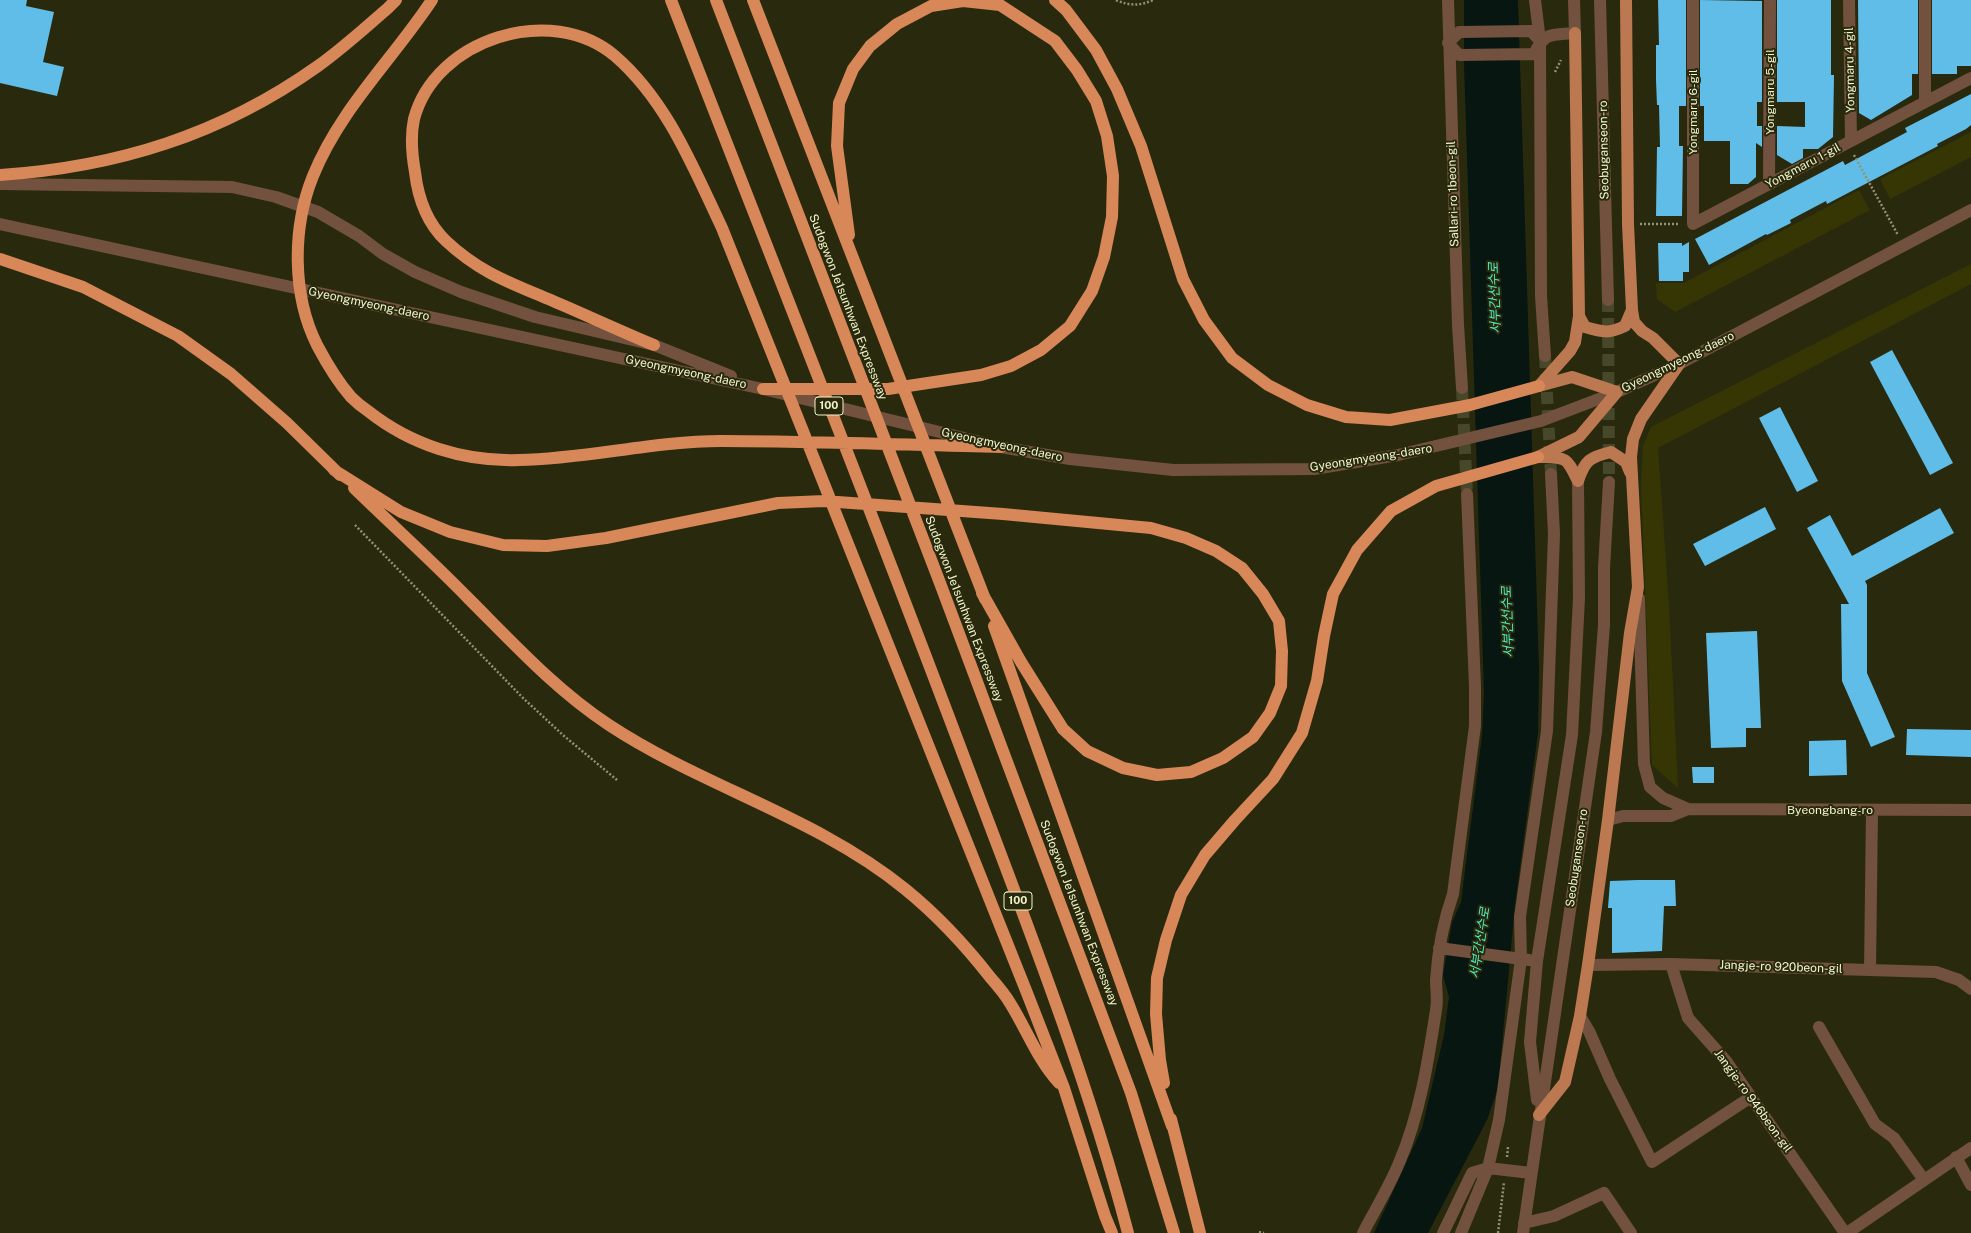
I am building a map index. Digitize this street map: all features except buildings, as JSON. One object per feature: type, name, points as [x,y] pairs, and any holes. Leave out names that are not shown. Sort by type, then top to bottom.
[{"type":"highway","points":[[0,175],[37,173],[103,163],[152,150],[196,133],[241,113],[318,66],[377,18],[396,0]]},
{"type":"highway","points":[[432,0],[350,109],[327,146],[312,178],[302,219],[297,262],[309,328],[329,368],[352,398],[385,425],[411,440],[448,452],[476,458],[518,460],[584,455],[668,444],[718,441],[1001,447]]},
{"type":"highway","name":"100","points":[[671,0],[895,573],[1072,1047],[1116,1185],[1128,1233]]},
{"type":"highway","name":"Sudogwon Je1sunhwan Expressway","points":[[716,0],[940,583],[1131,1093],[1174,1233]]},
{"type":"highway","points":[[753,0],[982,592],[1129,999],[1172,1126],[1200,1233]]},
{"type":"highway","points":[[1055,0],[1066,10],[1096,50],[1117,89],[1141,146],[1183,279],[1204,320],[1232,358],[1268,385],[1307,405],[1346,417],[1390,420],[1470,405],[1539,386]]},
{"type":"highway","points":[[764,389],[888,389],[981,375],[1012,366],[1041,350],[1070,326],[1092,291],[1104,257],[1112,217],[1113,176],[1107,136],[1096,101],[1077,70],[1055,41],[1000,5],[963,1],[931,6],[897,24],[870,46],[853,69],[839,103],[836,146],[853,258]]},
{"type":"highway","points":[[654,345],[501,280],[473,264],[445,240],[425,214],[416,181],[411,147],[414,119],[425,95],[440,73],[460,56],[494,38],[523,31],[557,31],[586,38],[613,55],[640,81],[668,120],[688,156],[722,228],[1064,1088],[1105,1216],[1112,1233]]},
{"type":"highway","points":[[0,259],[83,287],[178,336],[231,374],[287,423],[461,591],[539,670],[575,701],[610,725],[645,746],[854,852],[904,889],[946,926],[979,962],[1010,1001],[1046,1069],[1064,1088]]},
{"type":"highway","points":[[1172,1126],[1160,1060],[1156,1014],[1157,978],[1166,940],[1181,895],[1205,855],[1273,779],[1302,733],[1317,681],[1324,636],[1333,594],[1357,550],[1391,511],[1436,486],[1538,457]]},
{"type":"highway","points":[[334,470],[401,512],[450,532],[503,545],[548,546],[606,538],[778,503],[824,501],[1003,514],[1151,528],[1192,540],[1216,551],[1242,568],[1264,594],[1279,621],[1282,650],[1281,686],[1270,713],[1253,737],[1223,758],[1191,772],[1157,775],[1123,768],[1087,751],[1063,729],[1021,662],[982,592]]},
{"type":"main road","points":[[1540,1115],[1565,1082],[1580,1016],[1588,966],[1608,820],[1630,633],[1638,587],[1634,484],[1631,457],[1633,438],[1641,419],[1679,364],[1653,338],[1642,332],[1634,322],[1632,310],[1628,224],[1626,0]]},
{"type":"main road","points":[[1539,386],[1570,352],[1575,342],[1579,316],[1575,33]]},
{"type":"main road","points":[[1579,316],[1585,327],[1601,332],[1615,331],[1625,326],[1632,310]]},
{"type":"main road","points":[[1538,457],[1579,437],[1617,392],[1572,377],[1539,386]]},
{"type":"main road","points":[[1578,481],[1583,467],[1593,456],[1611,452],[1626,462],[1634,484]]},
{"type":"main road","points":[[1538,457],[1562,458],[1569,461],[1578,481]]},
{"type":"street","name":"Sallari-ro 1beon-gil","points":[[1448,0],[1448,43],[1458,325],[1462,388]]},
{"type":"street","points":[[1536,0],[1540,41],[1541,296],[1545,356]]},
{"type":"street","points":[[1540,41],[1531,31],[1459,32],[1448,43],[1459,55],[1534,54],[1540,41],[1550,35],[1575,33],[1574,0]]},
{"type":"street","name":"Seobuganseon-ro","points":[[1600,0],[1608,300]]},
{"type":"street","name":"Yongmaru 6-gil","points":[[1693,0],[1693,224]]},
{"type":"street","name":"Yongmaru 5-gil","points":[[1769,184],[1770,0]]},
{"type":"street","name":"Yongmaru 4-gil","points":[[1849,0],[1851,141]]},
{"type":"street","points":[[1925,0],[1925,102]]},
{"type":"street","name":"Yongmaru 1-gil","points":[[1693,224],[1971,78]]},
{"type":"street","points":[[0,184],[232,187],[276,197],[318,212],[359,236],[383,254],[415,272],[461,292],[535,317],[654,345],[764,389]]},
{"type":"street","name":"Gyeongmyeong-daero","points":[[0,224],[764,389],[1001,447],[1070,459],[1173,470],[1314,469],[1398,456],[1541,422],[1617,392],[1679,364],[1971,210]]},
{"type":"street","points":[[1461,1233],[1488,1168],[1499,1120],[1520,917],[1547,731],[1554,534],[1551,474]]},
{"type":"street","points":[[1540,1115],[1530,1042],[1537,961],[1572,735],[1579,598],[1578,481]]},
{"type":"street","name":"Seobuganseon-ro","points":[[1523,1228],[1596,732],[1604,625],[1604,568],[1610,482]]},
{"type":"street","points":[[1363,1233],[1399,1163],[1423,1087],[1437,1007],[1436,980],[1442,948],[1444,920],[1453,894],[1475,726],[1475,686],[1467,494]]},
{"type":"street","points":[[1638,587],[1644,764],[1650,787],[1663,798],[1688,809]]},
{"type":"street","points":[[1608,820],[1623,816],[1671,816],[1688,809]]},
{"type":"street","name":"Byeongbang-ro","points":[[1688,809],[1971,810]]},
{"type":"street","points":[[1870,970],[1872,810]]},
{"type":"street","points":[[1442,948],[1537,961]]},
{"type":"street","name":"Jangje-ro 920beon-gil","points":[[1588,966],[1671,964],[1936,972],[1959,980],[1971,989]]},
{"type":"street","name":"Jangje-ro 946beon-gil","points":[[1671,964],[1688,1018],[1726,1061],[1846,1233]]},
{"type":"street","points":[[1580,1016],[1589,1031],[1610,1079],[1652,1162],[1751,1097]]},
{"type":"street","points":[[1819,1027],[1875,1124],[1894,1138],[1924,1180]]},
{"type":"street","points":[[1846,1233],[1971,1148]]},
{"type":"street","points":[[1956,1157],[1971,1185]]},
{"type":"street","points":[[1443,1233],[1472,1173],[1488,1168],[1531,1173]]},
{"type":"street","points":[[1523,1228],[1554,1216],[1604,1193],[1631,1233]]},
{"type":"path","points":[[1116,0],[1126,4],[1144,4],[1153,0]]},
{"type":"path","points":[[1851,141],[1854,154],[1904,246]]},
{"type":"path","points":[[1628,224],[1693,224]]},
{"type":"path","points":[[355,525],[523,698],[564,736],[617,780]]},
{"type":"path","points":[[1259,1232],[1264,1233]]},
{"type":"shaded area","points":[[1971,132],[1971,157],[1890,199],[1880,179]]},
{"type":"shaded area","points":[[1859,190],[1870,210],[1675,312],[1657,299],[1656,283],[1684,283]]},
{"type":"shaded area","points":[[1971,264],[1971,284],[1658,448],[1669,605],[1678,788],[1652,765],[1641,485],[1643,446],[1651,427]]},
{"type":"water","name":"서부간선수로","points":[[1464,0],[1518,0],[1539,669],[1538,733],[1515,905],[1498,1088],[1487,1120],[1428,1233],[1374,1233],[1422,1128],[1444,1035],[1449,997],[1443,975],[1452,922],[1461,902],[1482,736],[1484,693],[1464,64]]},
{"type":"tunnel","points":[[1608,300],[1609,482]]},
{"type":"tunnel","points":[[1545,356],[1551,474]]},
{"type":"tunnel","points":[[1462,388],[1467,494]]}]
